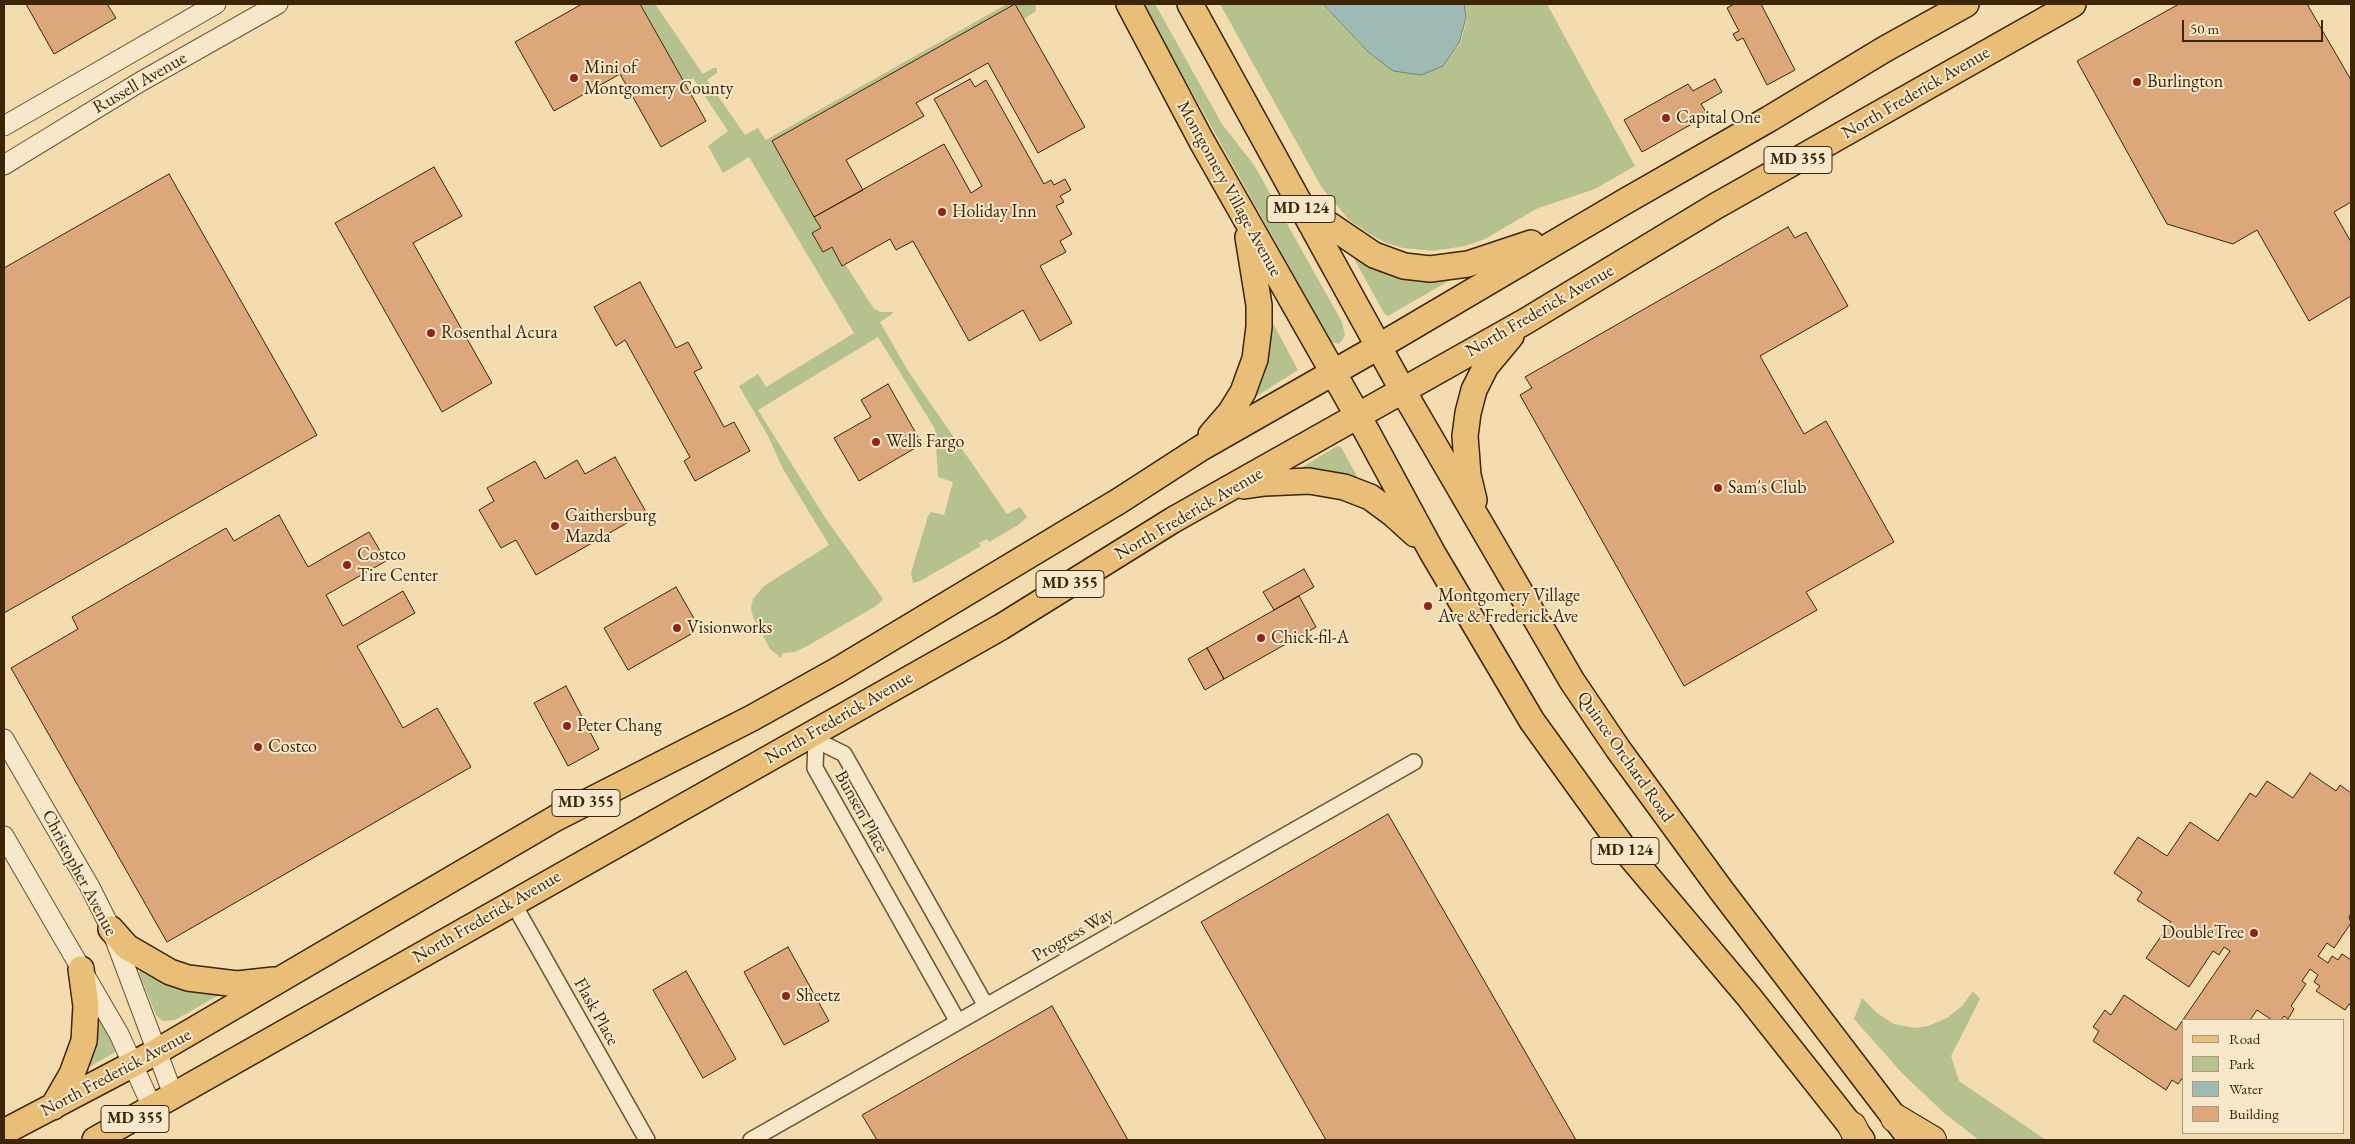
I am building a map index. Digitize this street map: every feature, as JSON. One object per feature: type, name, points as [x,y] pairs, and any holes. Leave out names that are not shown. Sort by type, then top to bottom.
[{"type":"highway","points":[[1895,1118],[1932,1140]]},
{"type":"main road","name":"Montgomery Village Avenue","points":[[1129,4],[1243,215],[1333,373]]},
{"type":"main road","name":"MD 124","points":[[1190,4],[1378,347]]},
{"type":"main road","name":"North Frederick Avenue","points":[[4,1132],[156,1052],[284,979],[556,818],[752,718],[838,670],[1119,501],[1201,448],[1966,4]]},
{"type":"main road","name":"North Frederick Avenue","points":[[95,1140],[174,1097],[993,631],[1173,520],[1526,321],[1726,200],[2073,4]]},
{"type":"main road","points":[[1298,202],[1324,223],[1374,255],[1404,266],[1430,269],[1468,264],[1497,256],[1565,229],[1624,202]]},
{"type":"main road","points":[[1201,448],[1230,413],[1250,375],[1255,359],[1259,327],[1259,305],[1243,215]]},
{"type":"main road","points":[[1480,524],[1468,475],[1465,436],[1468,413],[1474,390],[1486,366],[1501,346],[1526,321]]},
{"type":"main road","name":"Quince Orchard Road","points":[[1378,347],[1572,681],[1618,749],[1767,952],[1912,1140]]},
{"type":"main road","name":"MD 124","points":[[1333,373],[1432,552],[1532,721],[1619,842],[1749,997],[1858,1136]]},
{"type":"main road","points":[[1232,488],[1265,483],[1309,481],[1344,487],[1370,497],[1393,514],[1432,552]]},
{"type":"main road","points":[[111,929],[127,947],[145,960],[188,978],[236,984],[284,979]]},
{"type":"main road","points":[[53,1107],[72,1074],[84,1041],[86,1006],[81,969]]},
{"type":"street","name":"Russell Avenue","points":[[4,126],[216,4]]},
{"type":"street","name":"Russell Avenue","points":[[4,165],[132,87],[278,4]]},
{"type":"street","name":"Christopher Avenue","points":[[4,739],[90,887],[111,929],[174,1097]]},
{"type":"street","name":"Bunsen Place","points":[[958,1022],[815,768],[816,740],[844,754],[986,1006]]},
{"type":"street","name":"Progress Way","points":[[751,1140],[1414,762]]},
{"type":"street","points":[[4,836],[120,1034],[152,1109]]},
{"type":"street","name":"Flask Place","points":[[513,903],[647,1140]]},
{"type":"green space","points":[[640,4],[655,4],[703,74],[713,68],[717,68],[717,73],[707,80],[745,135],[758,128],[766,140],[1007,4],[1015,4],[772,142],[821,228],[812,233],[823,252],[832,247],[842,266],[845,264],[874,309],[881,312],[893,312],[880,322],[908,371],[1007,514],[1020,507],[1027,517],[1018,525],[989,542],[987,539],[979,543],[981,546],[920,581],[913,583],[911,573],[928,516],[931,512],[944,515],[953,482],[938,477],[935,429],[878,337],[758,410],[824,516],[883,599],[876,606],[809,645],[795,652],[783,653],[781,658],[770,649],[753,617],[751,608],[753,599],[764,586],[829,545],[783,469],[768,436],[739,386],[758,374],[766,387],[854,333],[749,157],[723,173],[708,146],[728,131],[693,78],[684,83]]},
{"type":"green space","points":[[1016,4],[1035,4],[1036,11],[1024,19]]},
{"type":"green space","points":[[1143,4],[1155,4],[1222,124],[1254,165],[1342,322],[1345,336],[1339,344],[1332,342],[1317,316]]},
{"type":"green space","points":[[1220,4],[1322,4],[1366,51],[1393,71],[1421,75],[1443,66],[1460,44],[1467,19],[1464,4],[1547,4],[1635,166],[1595,189],[1536,209],[1485,239],[1465,246],[1433,251],[1403,248],[1386,243],[1349,220],[1322,188]]},
{"type":"green space","points":[[1352,255],[1452,279],[1388,316],[1384,313]]},
{"type":"green space","points":[[1268,314],[1298,370],[1249,401]]},
{"type":"green space","points":[[1337,446],[1341,447],[1359,480],[1299,469]]},
{"type":"green space","points":[[142,968],[218,993],[217,996],[175,1020],[162,1021],[156,1015],[139,973]]},
{"type":"green space","points":[[1973,991],[1980,999],[1951,1056],[1959,1081],[2046,1140],[1979,1140],[1944,1113],[1902,1073],[1854,1019],[1862,998],[1877,1013],[1894,1024],[1915,1028],[1928,1026],[1947,1018],[1962,1006]]},
{"type":"green space","points":[[97,1016],[117,1051],[84,1070]]},
{"type":"water","points":[[1323,4],[1464,4],[1466,18],[1459,43],[1443,66],[1421,75],[1393,71],[1367,51]]},
{"type":"building","points":[[26,4],[107,4],[116,18],[54,54]]},
{"type":"building","name":"Mini of Montgomery County","points":[[582,4],[640,4],[706,121],[661,147],[620,74],[554,111],[515,42]]},
{"type":"building","points":[[1015,4],[1085,127],[1038,153],[988,63],[916,103],[924,116],[846,160],[863,190],[814,217],[772,141]]},
{"type":"building","points":[[1734,4],[1761,4],[1795,70],[1767,85],[1743,38],[1737,41],[1733,34],[1739,31],[1727,8]]},
{"type":"building","points":[[2179,4],[2307,4],[2351,80],[2351,202],[2334,212],[2351,242],[2351,296],[2309,321],[2257,230],[2233,244],[2167,224],[2077,61]]},
{"type":"building","name":"Holiday Inn","points":[[970,79],[975,87],[986,80],[1044,184],[1051,180],[1054,185],[1065,179],[1071,190],[1060,196],[1064,202],[1056,206],[1072,234],[1060,241],[1066,252],[1040,266],[1072,323],[1040,341],[1023,310],[969,341],[913,241],[896,250],[890,239],[842,266],[832,247],[823,252],[812,233],[821,228],[814,217],[944,144],[971,193],[982,186],[934,99]]},
{"type":"building","name":"Capital One","points":[[1715,79],[1722,92],[1701,104],[1708,115],[1642,152],[1624,120],[1688,84],[1693,91]]},
{"type":"building","name":"Rosenthal Acura","points":[[434,167],[462,216],[413,243],[492,383],[442,412],[335,223]]},
{"type":"building","points":[[169,174],[317,435],[4,613],[4,268]]},
{"type":"building","name":"Sam's Club","points":[[1788,227],[1795,238],[1806,232],[1848,306],[1760,356],[1804,434],[1826,421],[1894,542],[1806,592],[1817,610],[1684,686],[1520,395],[1532,388],[1525,377]]},
{"type":"building","points":[[640,282],[676,348],[688,342],[702,368],[694,372],[724,427],[734,422],[750,451],[695,481],[684,461],[690,457],[625,340],[616,346],[594,307]]},
{"type":"building","points":[[888,384],[922,444],[859,481],[834,438],[871,417],[861,400]]},
{"type":"building","name":"Gaithersburg Mazda","points":[[615,457],[646,512],[536,575],[516,540],[501,548],[479,510],[494,501],[487,488],[535,461],[545,479],[577,460],[585,474]]},
{"type":"building","name":"Costco","points":[[279,515],[308,567],[369,532],[386,561],[326,595],[343,626],[403,591],[415,613],[357,646],[403,728],[437,708],[471,767],[167,942],[11,668],[78,629],[72,617],[226,528],[234,541]]},
{"type":"building","points":[[1304,569],[1314,587],[1274,610],[1263,592]]},
{"type":"building","points":[[676,587],[696,622],[693,633],[628,670],[604,628]]},
{"type":"building","name":"Chick-fil-A","points":[[1299,596],[1316,627],[1224,679],[1207,648]]},
{"type":"building","points":[[1207,648],[1224,679],[1205,690],[1188,659]]},
{"type":"building","name":"Peter Chang","points":[[566,686],[599,749],[568,766],[534,703]]},
{"type":"building","name":"DoubleTree","points":[[2310,773],[2336,791],[2340,785],[2351,793],[2351,913],[2349,917],[2351,923],[2334,948],[2327,943],[2318,956],[2328,963],[2332,956],[2338,960],[2342,954],[2351,960],[2351,1006],[2349,1004],[2345,1010],[2316,991],[2320,986],[2314,982],[2318,975],[2310,969],[2302,981],[2306,984],[2291,1006],[2294,1009],[2288,1019],[2284,1016],[2282,1019],[2270,1019],[2257,1010],[2251,1019],[2184,1019],[2230,951],[2224,947],[2219,955],[2213,951],[2189,987],[2146,958],[2171,922],[2137,900],[2142,892],[2114,873],[2138,837],[2167,856],[2190,822],[2218,841],[2250,793],[2256,797],[2267,781],[2293,798]]},
{"type":"building","points":[[1388,814],[1576,1140],[1326,1140],[1201,922]]},
{"type":"building","name":"Sheetz","points":[[788,947],[829,1021],[784,1045],[744,972]]},
{"type":"building","points":[[686,971],[736,1059],[703,1078],[653,990]]},
{"type":"building","name":"DoubleTree","points":[[2124,995],[2176,1030],[2182,1021],[2182,1079],[2178,1084],[2172,1080],[2166,1090],[2093,1041],[2099,1031],[2093,1027],[2105,1010],[2111,1015]]},
{"type":"building","points":[[1052,1006],[1128,1140],[877,1140],[862,1115]]},
{"type":"place","name":"Mini of Montgomery County","points":[[574,78]]},
{"type":"place","name":"Burlington","points":[[2137,82]]},
{"type":"place","name":"Capital One","points":[[1666,118]]},
{"type":"place","name":"Holiday Inn","points":[[942,212]]},
{"type":"place","name":"Rosenthal Acura","points":[[431,333]]},
{"type":"place","name":"Wells Fargo","points":[[876,442]]},
{"type":"place","name":"Sam's Club","points":[[1718,488]]},
{"type":"place","name":"Gaithersburg Mazda","points":[[555,526]]},
{"type":"place","name":"Costco Tire Center","points":[[347,565]]},
{"type":"place","name":"Montgomery Village Ave & Frederick Ave","points":[[1428,606]]},
{"type":"place","name":"Visionworks","points":[[677,628]]},
{"type":"place","name":"Chick-fil-A","points":[[1261,638]]},
{"type":"place","name":"Peter Chang","points":[[567,726]]},
{"type":"place","name":"Costco","points":[[258,747]]},
{"type":"place","name":"DoubleTree","points":[[2254,933]]},
{"type":"place","name":"Sheetz","points":[[786,996]]}]
